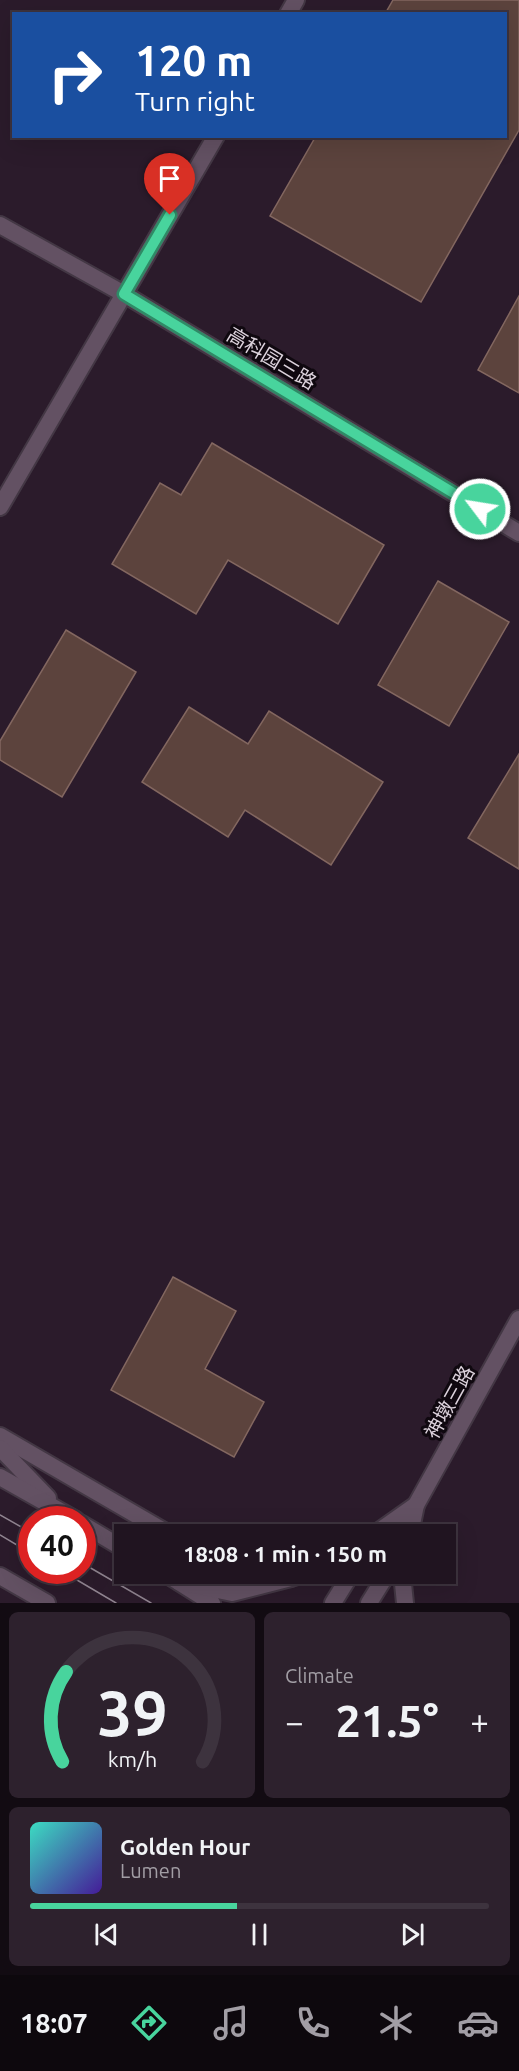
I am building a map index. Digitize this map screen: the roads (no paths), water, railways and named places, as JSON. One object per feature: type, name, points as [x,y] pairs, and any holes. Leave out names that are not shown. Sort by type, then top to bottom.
[{"type":"street","points":[[0,507],[215,138]]},
{"type":"street","name":"高科园三路","points":[[0,225],[124,294],[519,532]]},
{"type":"street","name":"神墩三路","points":[[416,1505],[519,1319]]},
{"type":"street","points":[[0,1436],[152,1524]]},
{"type":"street","points":[[0,1449],[56,1506]]},
{"type":"street","points":[[0,1478],[53,1506]]},
{"type":"street","points":[[389,1524],[416,1505]]},
{"type":"street","points":[[412,1524],[416,1505]]},
{"type":"street","points":[[96,1532],[114,1543]]},
{"type":"street","points":[[0,1576],[47,1603]]},
{"type":"street","points":[[182,1584],[212,1603]]},
{"type":"street","points":[[196,1584],[232,1593],[266,1584]]},
{"type":"street","points":[[333,1603],[345,1584]]},
{"type":"street","points":[[369,1603],[381,1584]]},
{"type":"street","points":[[403,1584],[405,1603]]},
{"type":"tram line","points":[[0,1515],[18,1525]]},
{"type":"tram line","points":[[0,1535],[18,1546]]},
{"type":"tram line","points":[[96,1571],[151,1603]]},
{"type":"tram line","points":[[84,1584],[116,1603]]}]
